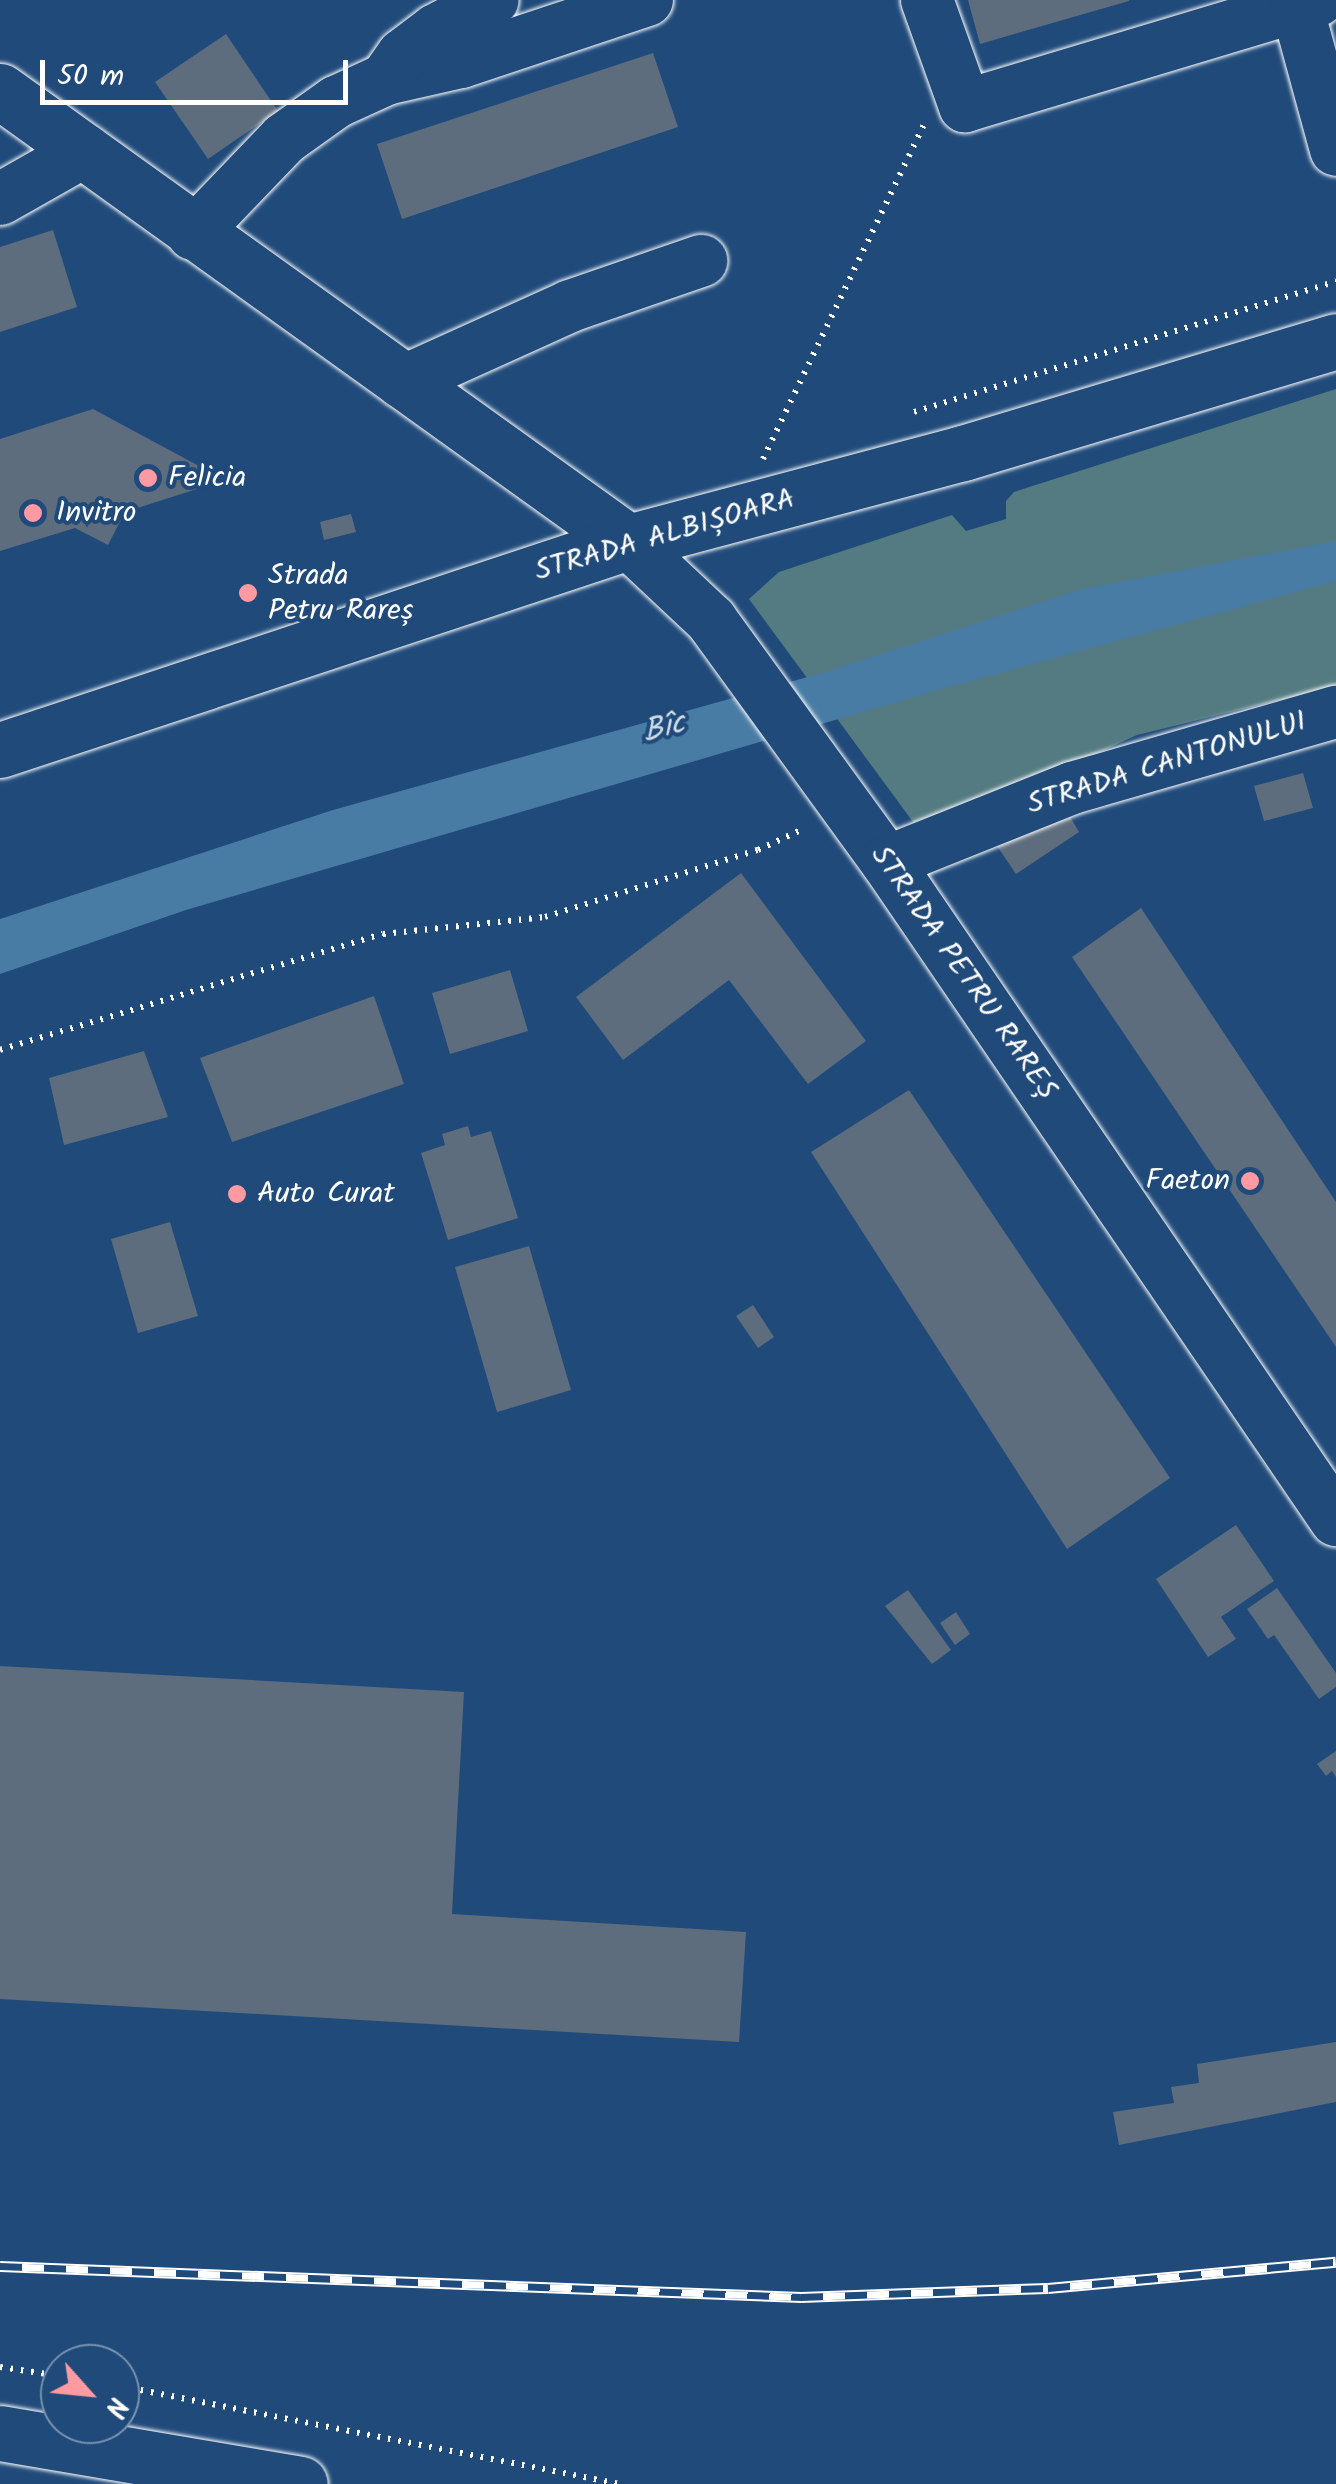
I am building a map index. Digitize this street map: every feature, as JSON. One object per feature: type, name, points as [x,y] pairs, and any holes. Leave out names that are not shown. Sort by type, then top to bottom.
[{"type":"main road","name":"STRADA PETRU RAREȘ","points":[[0,91],[193,234],[628,542]]},
{"type":"main road","name":"STRADA ALBIȘOARA","points":[[0,750],[628,542],[963,453],[1336,341]]},
{"type":"main road","points":[[0,2432],[300,2484]]},
{"type":"street","points":[[193,234],[284,139],[386,79],[436,30],[493,0]]},
{"type":"street","points":[[386,79],[478,57],[647,0]]},
{"type":"street","points":[[927,0],[965,106],[1307,4],[1336,150]]},
{"type":"street","points":[[0,199],[85,152]]},
{"type":"street","points":[[402,382],[570,306],[701,260]]},
{"type":"street","name":"STRADA PETRU RAREȘ","points":[[628,542],[711,620],[887,862],[1336,1520]]},
{"type":"street","name":"STRADA CANTONULUI","points":[[887,862],[1072,788],[1336,712]]},
{"type":"path","points":[[762,460],[952,68]]},
{"type":"path","points":[[910,414],[1336,281]]},
{"type":"path","points":[[745,465],[781,454]]},
{"type":"path","points":[[0,1050],[383,934],[546,917],[758,850]]},
{"type":"path","points":[[0,2367],[40,2373]]},
{"type":"path","points":[[140,2390],[620,2484]]},
{"type":"green space","points":[[1336,389],[1336,686],[1137,735],[995,800],[916,826],[749,599],[779,572],[952,515],[966,531],[1006,519],[1006,501],[1014,492]]},
{"type":"water","name":"Bîc","points":[[1336,541],[1336,581],[941,689],[186,910],[0,974],[0,919],[333,810],[822,673],[1082,589]]},
{"type":"building","points":[[968,0],[1129,0],[1129,1],[980,44]]},
{"type":"building","points":[[226,34],[278,111],[208,159],[155,82]]},
{"type":"building","points":[[653,53],[678,127],[402,219],[377,144]]},
{"type":"building","points":[[53,230],[77,307],[0,332],[0,247]]},
{"type":"building","points":[[93,409],[225,480],[125,512],[108,545],[75,528],[0,551],[0,439]]},
{"type":"building","points":[[351,514],[356,532],[324,540],[320,522]]},
{"type":"building","points":[[1303,773],[1313,808],[1264,821],[1254,786]]},
{"type":"building","points":[[1062,803],[1079,832],[1016,874],[997,846]]},
{"type":"building","points":[[741,873],[866,1041],[808,1084],[729,980],[623,1060],[576,997]]},
{"type":"building","points":[[1141,908],[1336,1202],[1336,1347],[1072,957]]},
{"type":"building","points":[[510,970],[528,1031],[450,1054],[432,993]]},
{"type":"building","points":[[374,996],[404,1084],[232,1142],[200,1058]]},
{"type":"building","points":[[144,1051],[168,1117],[64,1145],[49,1078]]},
{"type":"building","points":[[909,1090],[1170,1478],[1067,1549],[811,1152]]},
{"type":"building","points":[[468,1126],[471,1137],[491,1131],[518,1218],[448,1240],[421,1153],[445,1145],[442,1134]]},
{"type":"building","points":[[170,1222],[198,1316],[138,1333],[111,1239]]},
{"type":"building","points":[[529,1246],[571,1390],[497,1412],[455,1267]]},
{"type":"building","points":[[753,1305],[774,1337],[758,1348],[736,1316]]},
{"type":"building","points":[[1236,1525],[1274,1581],[1221,1617],[1236,1639],[1208,1657],[1156,1579]]},
{"type":"building","points":[[1277,1588],[1336,1673],[1336,1687],[1319,1699],[1274,1635],[1268,1639],[1247,1609]]},
{"type":"building","points":[[908,1590],[951,1650],[932,1664],[885,1606]]},
{"type":"building","points":[[956,1612],[970,1634],[955,1645],[940,1623]]},
{"type":"building","points":[[0,1666],[464,1692],[452,1914],[746,1932],[739,2042],[0,1999]]},
{"type":"building","points":[[1336,1751],[1336,1777],[1332,1771],[1326,1776],[1317,1764]]},
{"type":"building","points":[[1336,2042],[1336,2102],[1119,2145],[1113,2112],[1174,2103],[1171,2087],[1199,2083],[1197,2064]]},
{"type":"railway","points":[[0,2266],[801,2297],[1048,2288],[1336,2262]]},
{"type":"place","name":"Felicia","points":[[148,478]]},
{"type":"place","name":"Invitro","points":[[33,513]]},
{"type":"place","name":"Strada Petru Rareș","points":[[248,593]]},
{"type":"place","name":"Faeton","points":[[1250,1181]]},
{"type":"place","name":"Auto Curat","points":[[237,1194]]}]
